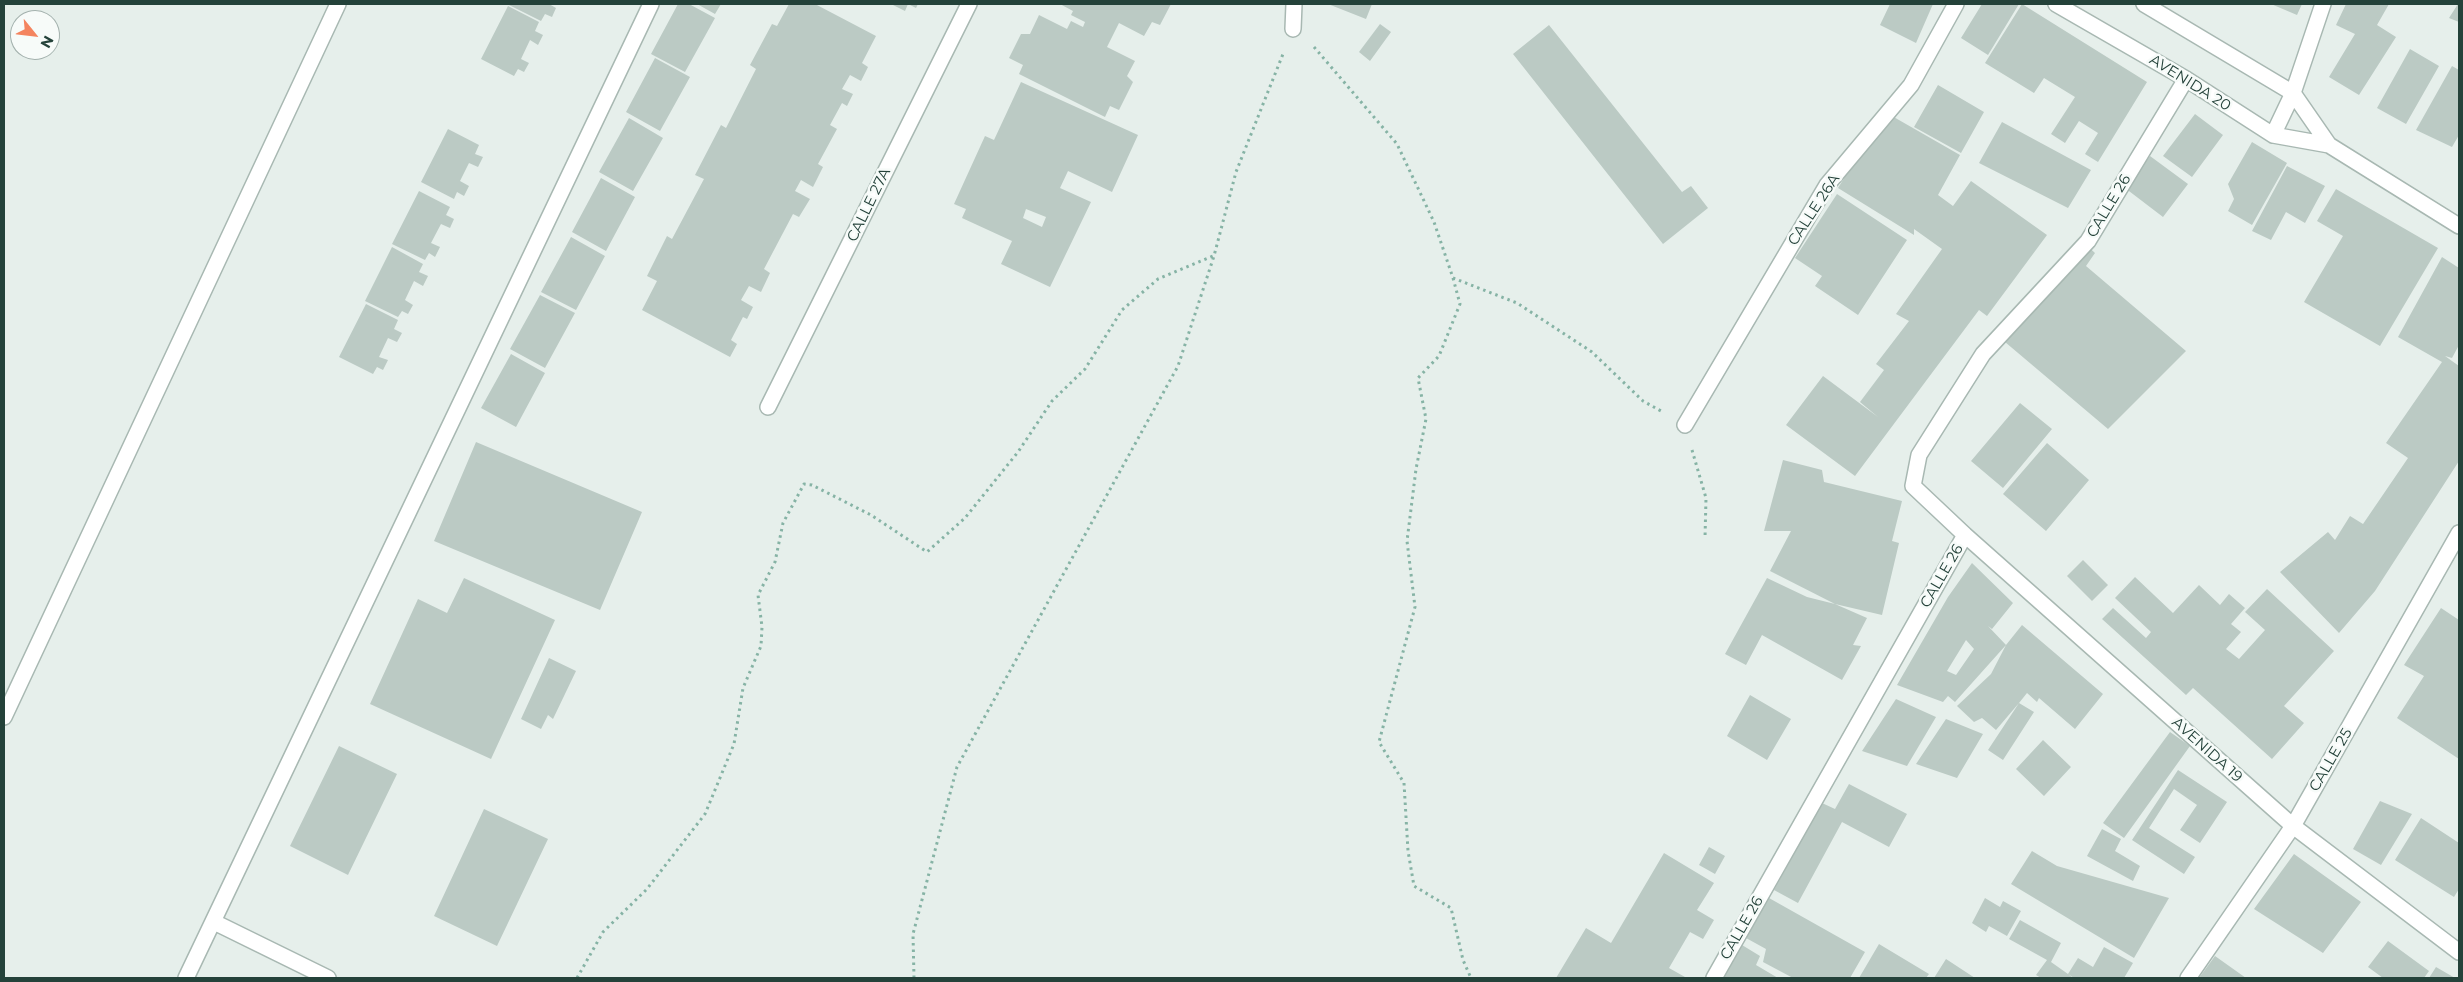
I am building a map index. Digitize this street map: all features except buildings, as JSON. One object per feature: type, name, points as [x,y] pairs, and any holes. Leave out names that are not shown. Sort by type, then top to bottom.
[{"type":"street","points":[[4,717],[338,4]]},
{"type":"street","points":[[186,978],[651,4]]},
{"type":"street","name":"CALLE 27A","points":[[768,407],[969,4]]},
{"type":"street","points":[[1293,29],[1294,4]]},
{"type":"street","name":"CALLE 26A","points":[[1685,425],[1827,185],[1911,84],[1956,4]]},
{"type":"street","name":"AVENIDA 20","points":[[2056,4],[2186,79],[2273,135],[2329,145],[2459,226]]},
{"type":"street","name":"AVENIDA 20","points":[[2144,4],[2292,92],[2329,145]]},
{"type":"street","points":[[2273,135],[2292,92],[2323,4]]},
{"type":"street","name":"CALLE 26","points":[[1714,978],[1965,535],[1913,486],[1919,455],[1983,354],[2088,242],[2186,79]]},
{"type":"street","name":"CALLE 25","points":[[2188,978],[2293,826],[2459,533]]},
{"type":"street","name":"AVENIDA 19","points":[[1965,535],[2293,826],[2459,952]]},
{"type":"street","points":[[214,922],[328,978]]},
{"type":"path","points":[[914,978],[913,934],[957,767],[1178,366],[1214,256],[1236,172],[1293,29],[1318,51],[1397,144],[1434,222],[1460,304],[1439,356],[1418,378],[1426,419],[1416,468],[1407,541],[1415,607],[1379,742],[1404,783],[1408,851],[1414,886],[1451,908],[1463,960],[1472,978]]},
{"type":"path","points":[[577,978],[603,932],[647,889],[705,814],[734,744],[743,688],[761,646],[762,628],[758,594],[775,562],[783,523],[804,484],[812,485],[871,516],[927,552],[965,518],[1018,452],[1052,401],[1085,369],[1122,310],[1158,279],[1214,256]]},
{"type":"path","points":[[1452,278],[1517,303],[1592,352],[1643,401],[1685,425],[1706,498],[1705,538]]}]
